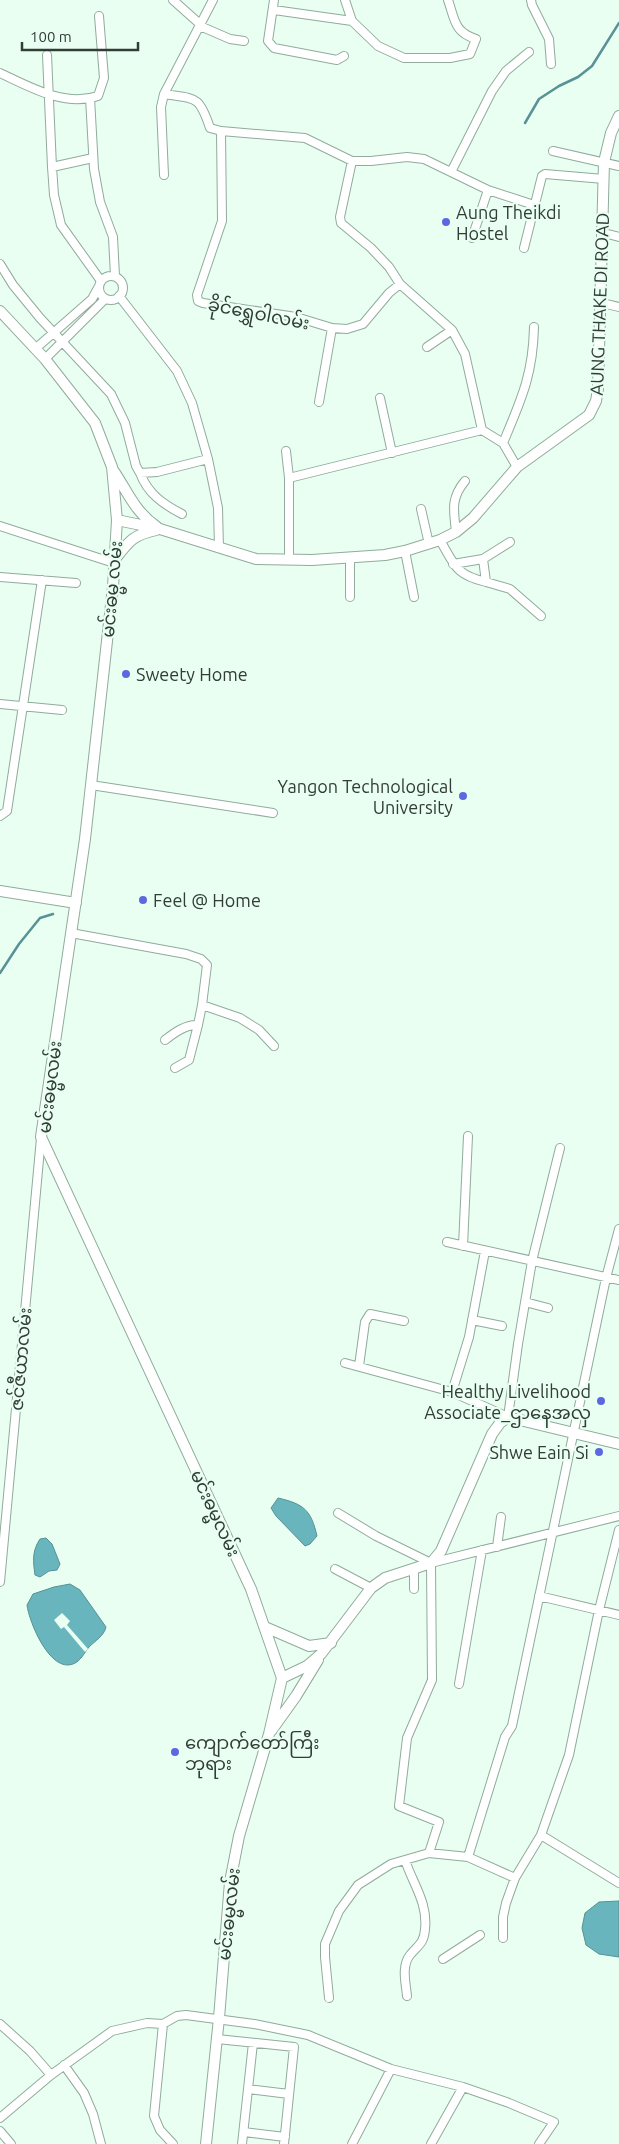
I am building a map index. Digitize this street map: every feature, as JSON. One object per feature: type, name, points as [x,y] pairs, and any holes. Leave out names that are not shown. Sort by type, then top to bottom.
[{"type":"main road","name":"AUNG THAKE DI ROAD","points":[[117,520],[160,529],[256,558],[289,560],[385,555],[428,544],[456,532],[473,518],[517,467],[589,415],[593,409],[598,389],[602,303],[604,162],[611,133],[619,116]]},
{"type":"main road","name":"မင်းဓမ္မ လမ်း","points":[[0,311],[45,359],[95,423],[112,467],[117,520],[114,561],[91,785],[76,903]]},
{"type":"main road","points":[[112,467],[126,494],[147,520],[160,529]]},
{"type":"main road","points":[[114,561],[130,540],[145,532],[160,529]]},
{"type":"main road","points":[[0,890],[76,903]]},
{"type":"main road","name":"မင်းဓမ္မလမ်း","points":[[76,903],[41,1137],[251,1588],[282,1678],[269,1734],[239,1836],[230,1882],[206,2144]]},
{"type":"main road","points":[[269,1734],[296,1696],[322,1654],[371,1588],[385,1578],[414,1570],[430,1563],[441,1551],[492,1434],[500,1423],[508,1417],[619,1444]]},
{"type":"main road","points":[[265,1627],[309,1646],[331,1643]]},
{"type":"main road","points":[[282,1678],[307,1666],[322,1654]]},
{"type":"street","points":[[173,0],[201,26],[230,39],[244,41]]},
{"type":"street","points":[[164,175],[161,115],[164,94],[213,0]]},
{"type":"street","points":[[274,0],[268,41],[274,48],[337,60],[344,56]]},
{"type":"street","points":[[345,0],[352,21],[378,46],[404,58],[450,58],[470,54],[476,40],[464,36],[457,27],[448,0]]},
{"type":"street","points":[[532,0],[532,6],[548,39],[551,64]]},
{"type":"street","points":[[274,10],[352,21]]},
{"type":"street","points":[[0,73],[49,96],[90,98],[98,96],[104,78],[100,16]]},
{"type":"street","points":[[450,172],[492,91],[506,72],[529,52]]},
{"type":"street","points":[[47,55],[54,195],[61,225],[100,284],[105,299]]},
{"type":"street","points":[[164,94],[196,99],[203,106],[210,128],[221,131],[305,138],[352,160],[424,159],[488,190],[534,204]]},
{"type":"street","points":[[90,98],[93,158],[100,202],[113,237],[115,276],[123,285],[119,296],[113,300],[105,299]]},
{"type":"street","name":"ခိုင်ရွှေဝါလမ်း","points":[[221,131],[222,221],[197,295],[198,301],[296,317],[332,328],[347,329],[363,324],[388,293],[400,284]]},
{"type":"street","points":[[553,151],[619,166]]},
{"type":"street","points":[[52,167],[93,158]]},
{"type":"street","points":[[352,160],[340,217],[341,223],[371,248],[389,267],[400,284],[452,330],[465,354],[482,430],[503,443],[517,467]]},
{"type":"street","points":[[524,248],[542,176],[545,174],[604,179]]},
{"type":"street","points":[[472,238],[488,190]]},
{"type":"street","points":[[604,233],[619,237]]},
{"type":"street","points":[[0,264],[13,285],[40,318],[110,394],[125,423],[136,466],[145,486],[163,504],[182,514]]},
{"type":"street","points":[[35,350],[92,299],[104,277],[115,276]]},
{"type":"street","points":[[119,296],[177,371],[192,403],[208,460],[218,508],[219,548]]},
{"type":"street","points":[[45,359],[105,299]]},
{"type":"street","points":[[602,303],[619,307]]},
{"type":"street","points":[[503,443],[529,375],[533,355],[534,326]]},
{"type":"street","points":[[319,402],[322,374],[332,328]]},
{"type":"street","points":[[427,347],[452,330]]},
{"type":"street","points":[[380,398],[392,453]]},
{"type":"street","points":[[289,478],[482,430]]},
{"type":"street","points":[[286,451],[289,478],[289,560]]},
{"type":"street","points":[[140,473],[157,472],[208,460]]},
{"type":"street","points":[[456,532],[454,500],[458,490],[465,481]]},
{"type":"street","points":[[421,509],[428,544]]},
{"type":"street","points":[[0,526],[114,561]]},
{"type":"street","points":[[440,540],[453,564],[460,572],[468,578],[510,589],[541,616]]},
{"type":"street","points":[[453,564],[483,558],[510,542]]},
{"type":"street","points":[[405,551],[414,597]]},
{"type":"street","points":[[350,558],[350,597]]},
{"type":"street","points":[[483,558],[486,582]]},
{"type":"street","points":[[0,576],[76,584]]},
{"type":"street","points":[[0,816],[7,811],[42,580]]},
{"type":"street","points":[[0,704],[62,710]]},
{"type":"street","points":[[91,785],[273,813]]},
{"type":"street","points":[[71,933],[186,954],[201,960],[207,965],[202,1005],[188,1060],[175,1068]]},
{"type":"street","points":[[202,1005],[240,1018],[259,1030],[274,1046]]},
{"type":"street","points":[[166,1040],[177,1031],[198,1025]]},
{"type":"street","points":[[463,1246],[468,1136]]},
{"type":"street","name":"ဇင်ဇီယာလမ်း","points":[[0,1582],[41,1137]]},
{"type":"street","points":[[345,1362],[452,1392],[508,1417],[532,1261],[560,1148]]},
{"type":"street","points":[[468,1857],[504,1737],[512,1726],[606,1278],[619,1229]]},
{"type":"street","points":[[447,1242],[619,1280]]},
{"type":"street","points":[[452,1392],[472,1320],[485,1251]]},
{"type":"street","points":[[525,1302],[548,1308]]},
{"type":"street","points":[[359,1366],[365,1322],[370,1314],[404,1321]]},
{"type":"street","points":[[472,1320],[502,1326]]},
{"type":"street","points":[[338,1513],[376,1536],[430,1563],[619,1516]]},
{"type":"street","points":[[497,1547],[501,1517]]},
{"type":"street","points":[[503,1938],[503,1917],[515,1878],[541,1835],[569,1755],[599,1610],[619,1530]]},
{"type":"street","points":[[459,1684],[482,1550]]},
{"type":"street","points":[[429,1853],[439,1822],[400,1806],[406,1738],[432,1680],[430,1563]]},
{"type":"street","points":[[335,1569],[371,1588]]},
{"type":"street","points":[[414,1570],[414,1589]]},
{"type":"street","points":[[539,1596],[619,1615]]},
{"type":"street","points":[[541,1835],[619,1883]]},
{"type":"street","points":[[329,1998],[324,1957],[325,1944],[339,1911],[358,1885],[391,1864],[429,1853],[468,1857],[515,1878]]},
{"type":"street","points":[[405,1860],[426,1911],[422,1944],[409,1956],[404,1971],[407,1996]]},
{"type":"street","points":[[443,1959],[480,1935]]},
{"type":"street","points":[[0,2118],[51,2075],[112,2031],[147,2023],[163,2024],[177,2016],[186,2015],[219,2018],[308,2035],[391,2069],[463,2087],[509,2103],[554,2122],[539,2144]]},
{"type":"street","points":[[0,2024],[30,2051],[51,2075]]},
{"type":"street","points":[[163,2024],[154,2116],[160,2130],[173,2144]]},
{"type":"street","points":[[217,2039],[294,2048],[284,2140],[244,2132]]},
{"type":"street","points":[[242,2144],[253,2043]]},
{"type":"street","points":[[64,2065],[84,2093],[101,2144]]},
{"type":"street","points":[[352,2144],[391,2069]]},
{"type":"street","points":[[432,2144],[463,2087]]},
{"type":"street","points":[[248,2089],[290,2094]]},
{"type":"street","points":[[0,2131],[11,2144]]},
{"type":"water","points":[[278,1498],[300,1506],[309,1514],[317,1536],[310,1544],[305,1546],[276,1516],[271,1508]]},
{"type":"water","points":[[46,1538],[52,1544],[60,1564],[57,1570],[49,1571],[40,1577],[35,1575],[34,1552],[40,1539]]},
{"type":"water","points":[[70,1584],[80,1590],[106,1627],[101,1636],[78,1661],[65,1665],[56,1661],[42,1644],[36,1634],[27,1605],[33,1594]]},
{"type":"water","points":[[619,1901],[619,1957],[599,1954],[586,1945],[582,1928],[585,1913],[599,1902]]},
{"type":"pier","points":[[62,1613],[70,1621],[67,1625],[88,1649],[85,1652],[64,1627],[61,1629],[54,1620]]},
{"type":"waterway","points":[[525,123],[539,99],[578,77],[592,66],[619,23]]},
{"type":"waterway","points":[[0,973],[19,944],[40,918],[53,914]]},
{"type":"place","name":"Aung Theikdi Hostel","points":[[446,222]]},
{"type":"place","name":"Sweety Home","points":[[126,674]]},
{"type":"place","name":"Yangon Technological University","points":[[463,796]]},
{"type":"place","name":"Feel @ Home","points":[[143,900]]},
{"type":"place","name":"Healthy Livelihood Associate_ဌာနေအလှ","points":[[601,1401]]},
{"type":"place","name":"Shwe Eain Si","points":[[599,1452]]},
{"type":"place","name":"ကျောက်တော်ကြီး ဘုရား","points":[[175,1752]]}]
